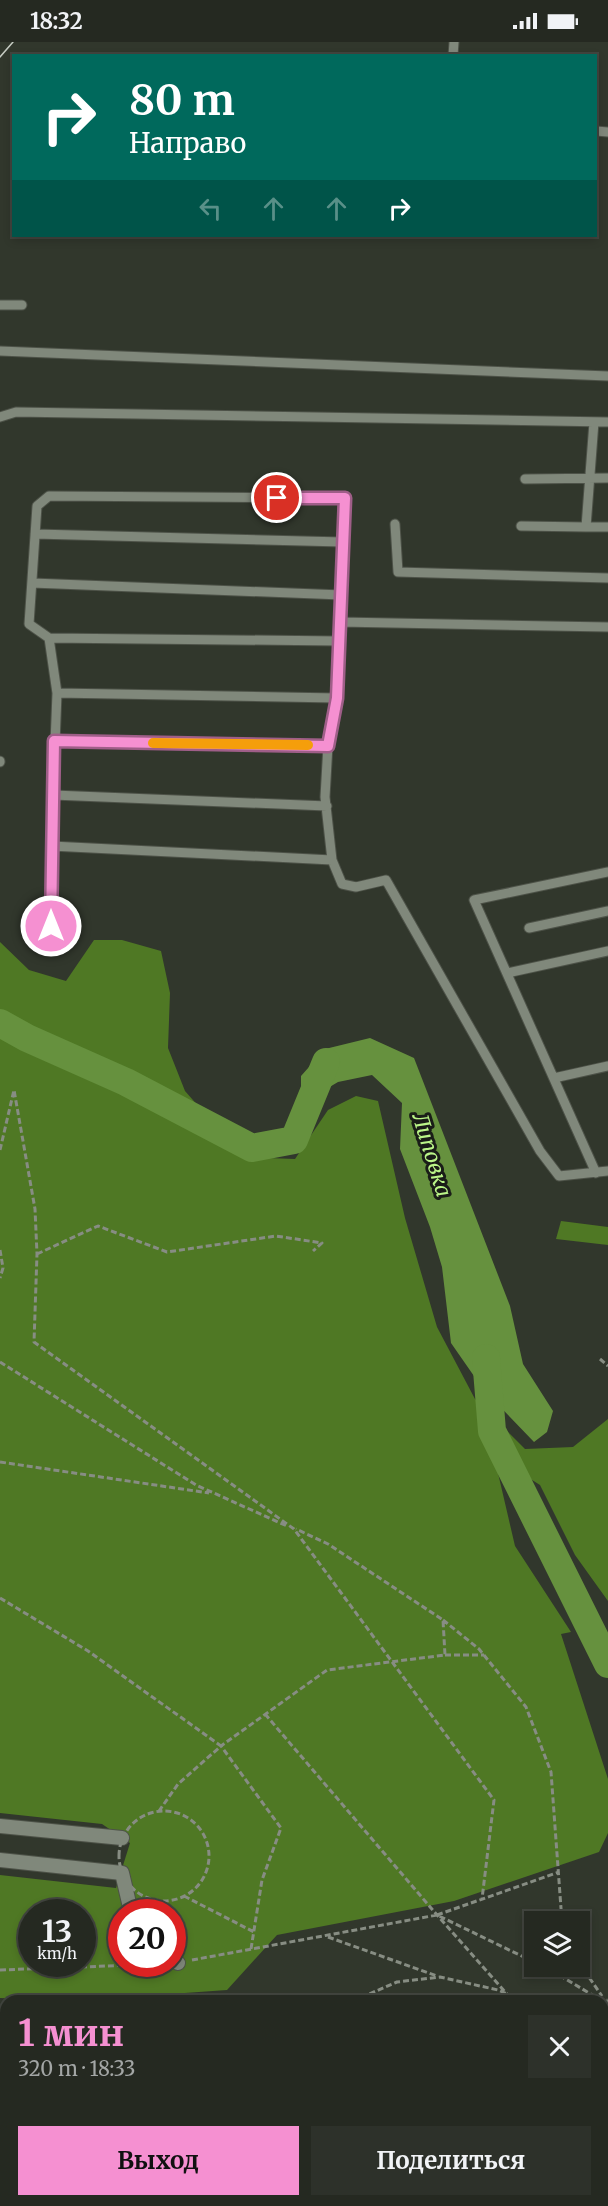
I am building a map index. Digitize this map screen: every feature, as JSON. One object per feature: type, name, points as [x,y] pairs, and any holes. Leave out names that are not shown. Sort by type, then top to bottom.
[{"type":"street","points":[[0,1826],[122,1838]]},
{"type":"street","points":[[0,1860],[122,1873],[128,1899]]},
{"type":"lane","points":[[0,305],[22,305]]},
{"type":"lane","points":[[0,351],[608,376]]},
{"type":"lane","points":[[0,417],[16,412],[608,422]]},
{"type":"lane","points":[[586,527],[594,422]]},
{"type":"lane","points":[[525,479],[608,478]]},
{"type":"lane","points":[[339,641],[49,638],[29,624],[37,506],[49,496],[345,498],[337,698],[328,746],[327,806],[332,860],[342,884],[356,887],[386,880],[540,1150],[559,1176],[608,1172]]},
{"type":"lane","points":[[395,524],[398,573],[608,578]]},
{"type":"lane","points":[[521,526],[608,527]]},
{"type":"lane","points":[[35,534],[344,542]]},
{"type":"lane","points":[[32,583],[342,595]]},
{"type":"lane","points":[[340,622],[608,627]]},
{"type":"lane","points":[[49,638],[57,693],[51,846],[51,926]]},
{"type":"lane","points":[[57,693],[337,698]]},
{"type":"lane","points":[[54,741],[328,746]]},
{"type":"lane","points":[[53,795],[327,806]]},
{"type":"lane","points":[[51,846],[332,860]]},
{"type":"lane","points":[[596,1173],[474,900],[608,872]]},
{"type":"lane","points":[[530,928],[608,911]]},
{"type":"lane","points":[[507,973],[608,951]]},
{"type":"lane","points":[[554,1078],[608,1066]]},
{"type":"path","points":[[0,1150],[14,1090],[35,1209],[37,1254],[34,1342],[294,1529],[494,1800],[482,1899]]},
{"type":"path","points":[[37,1254],[98,1226],[167,1252],[276,1236],[322,1243],[313,1251]]},
{"type":"path","points":[[0,1250],[3,1268],[0,1278]]},
{"type":"path","points":[[600,1359],[608,1366]]},
{"type":"path","points":[[0,1362],[196,1485],[328,1544],[443,1620],[484,1655],[526,1707],[551,1772],[561,1911]]},
{"type":"path","points":[[0,1462],[213,1493]]},
{"type":"path","points":[[0,1598],[88,1651],[221,1746],[281,1828],[262,1880],[251,1949]]},
{"type":"path","points":[[443,1620],[445,1655]]},
{"type":"path","points":[[159,1811],[178,1784],[221,1746],[327,1670],[445,1655],[484,1655]]},
{"type":"path","points":[[265,1714],[507,1994]]},
{"type":"path","points":[[149,1899],[136,1892],[126,1882],[118,1853],[122,1838],[131,1825],[144,1816],[159,1811],[173,1812],[187,1818],[198,1827],[206,1840],[209,1854],[207,1869],[201,1882],[191,1892],[174,1899]]},
{"type":"path","points":[[186,1959],[437,1915],[559,1872]]},
{"type":"path","points":[[184,1896],[254,1932]]},
{"type":"path","points":[[437,1915],[524,1957]]},
{"type":"path","points":[[326,1936],[440,1977],[507,1994]]},
{"type":"path","points":[[0,1970],[108,1964]]},
{"type":"path","points":[[367,1995],[397,1982],[440,1977]]},
{"type":"path","points":[[562,1977],[592,1995]]},
{"type":"path","points":[[589,1977],[601,1995]]},
{"type":"shaded area","points":[[94,940],[122,940],[161,951],[170,993],[168,1048],[185,1091],[243,1157],[295,1159],[328,1110],[356,1096],[378,1101],[405,1218],[437,1327],[475,1399],[525,1449],[573,1447],[608,1419],[608,1601],[575,1555],[540,1485],[494,1456],[515,1546],[571,1632],[561,1634],[608,1779],[608,1833],[599,1852],[454,1901],[277,1935],[227,1990],[157,1995],[0,1995],[0,1875],[116,1888],[130,1843],[102,1824],[0,1813],[0,942],[29,970],[66,981]]},
{"type":"shaded area","points":[[561,1221],[608,1227],[608,1245],[556,1239]]},
{"type":"water","points":[[370,1038],[414,1058],[510,1306],[523,1364],[553,1411],[547,1432],[534,1442],[483,1389],[451,1343],[442,1267],[430,1227],[400,1149],[402,1103],[372,1075],[338,1082],[301,1104],[301,1076],[325,1049]]},
{"type":"waterway","name":"Липовка","points":[[0,1023],[27,1038],[126,1082],[252,1148],[294,1140],[326,1062]]},
{"type":"waterway","name":"Липовка","points":[[486,1358],[492,1431],[608,1664]]},
{"type":"tram line","points":[[0,57],[13,42]]},
{"type":"slow traffic","points":[[153,743],[308,745]]},
{"type":"route","points":[[51,926],[54,741],[328,746],[337,698],[345,498],[277,498]]}]
